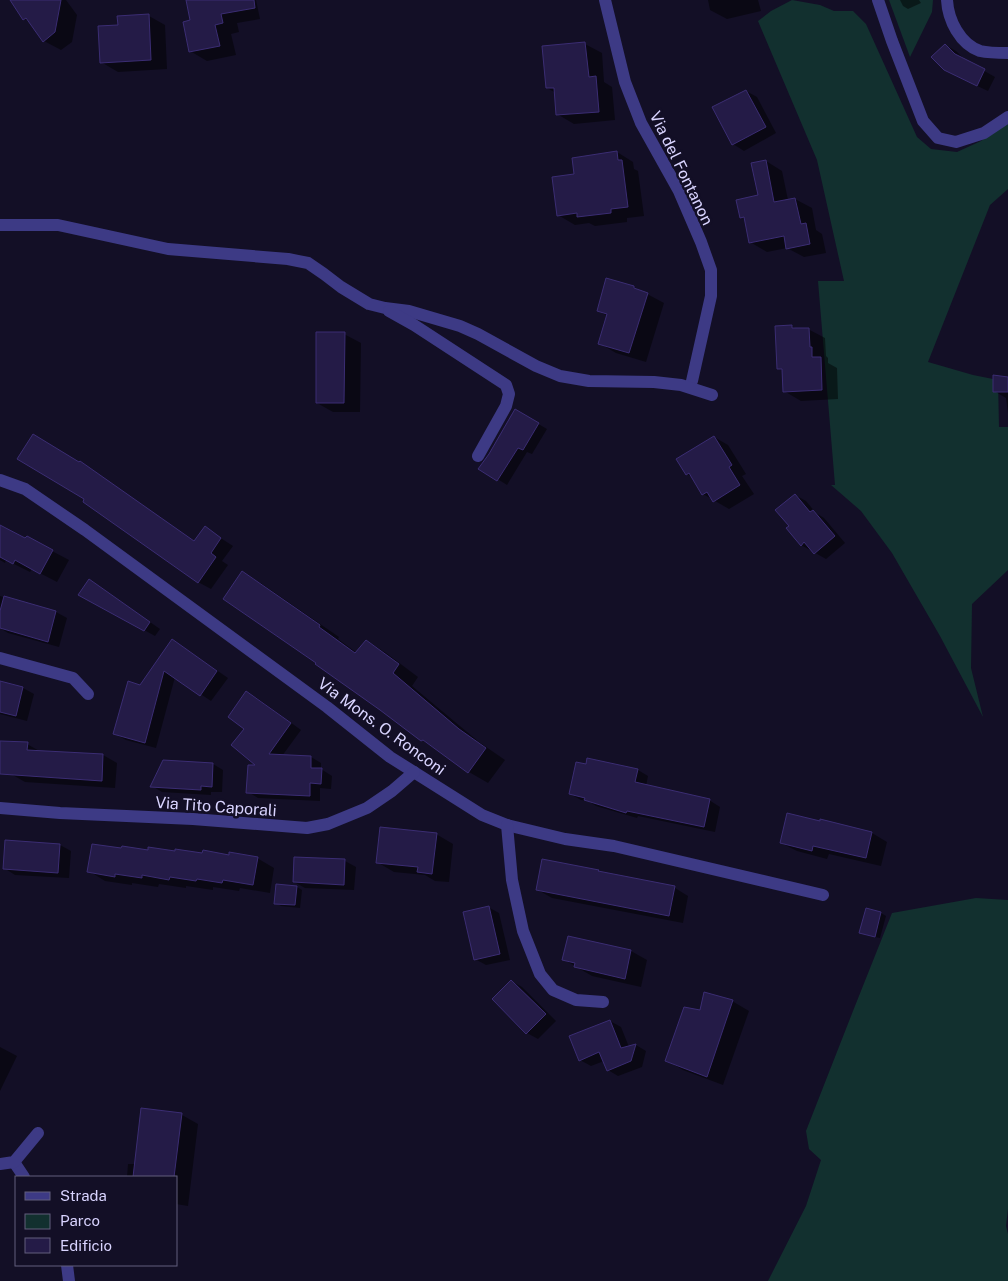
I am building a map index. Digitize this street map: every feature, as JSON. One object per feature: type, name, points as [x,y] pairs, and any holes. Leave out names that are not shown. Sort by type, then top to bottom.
[{"type":"street","name":"Via del Fontanon","points":[[605,0],[625,82],[641,124],[678,191],[701,242],[711,270],[711,296],[692,381]]},
{"type":"street","points":[[878,0],[923,120],[938,138],[956,142],[984,133],[1008,116]]},
{"type":"street","points":[[947,0],[948,11],[961,38],[979,50],[992,53],[1008,53]]},
{"type":"street","points":[[0,225],[58,225],[168,249],[288,259],[308,263],[369,304],[409,311],[460,326],[536,366],[560,376],[589,382],[654,382],[682,386],[712,396]]},
{"type":"street","points":[[385,308],[506,385],[509,394],[506,406],[478,456]]},
{"type":"street","name":"Via Mons. O. Ronconi","points":[[0,480],[25,489],[84,530],[327,707],[390,757],[482,815],[507,825],[565,839],[614,846],[823,895]]},
{"type":"street","points":[[0,658],[73,678],[88,694]]},
{"type":"street","name":"Via Tito Caporali","points":[[0,808],[60,813],[193,819],[307,828],[328,824],[367,808],[392,791],[414,772]]},
{"type":"street","points":[[507,825],[512,880],[523,932],[540,974],[553,990],[576,1000],[603,1002]]},
{"type":"street","points":[[0,1164],[14,1162],[38,1133]]},
{"type":"street","points":[[14,1162],[23,1176]]},
{"type":"street","points":[[67,1266],[69,1281]]},
{"type":"green space","points":[[792,0],[820,5],[834,11],[853,11],[866,24],[917,137],[931,149],[957,152],[981,141],[1008,120],[1008,189],[990,205],[928,362],[998,380],[999,427],[1008,427],[1008,570],[972,604],[971,668],[983,717],[940,636],[892,553],[861,511],[831,485],[835,485],[818,281],[844,281],[817,160],[758,21],[771,11]]},
{"type":"green space","points":[[889,0],[933,0],[932,12],[910,57]]},
{"type":"green space","points":[[976,898],[1008,900],[1008,1209],[1006,1226],[1008,1234],[1008,1281],[768,1281],[806,1206],[821,1160],[809,1149],[806,1131],[892,913]]},
{"type":"building","points":[[10,0],[61,0],[55,32],[43,42],[26,18],[23,20]]},
{"type":"building","points":[[186,0],[254,0],[255,8],[221,14],[223,23],[215,25],[220,46],[189,52],[183,22],[190,20]]},
{"type":"building","points":[[149,14],[151,60],[100,63],[98,26],[118,25],[117,16]]},
{"type":"building","points":[[585,42],[589,77],[596,76],[599,112],[556,115],[554,88],[546,88],[542,46]]},
{"type":"building","points":[[945,44],[955,54],[985,69],[977,86],[944,70],[931,57]]},
{"type":"building","points":[[746,90],[766,127],[732,145],[712,107]]},
{"type":"building","points":[[617,151],[618,160],[622,160],[628,207],[611,209],[611,213],[577,217],[577,213],[557,216],[552,177],[574,174],[572,158]]},
{"type":"building","points":[[766,160],[774,202],[795,198],[801,224],[806,223],[810,244],[786,249],[784,236],[749,243],[744,217],[740,218],[736,200],[758,195],[751,163]]},
{"type":"building","points":[[606,278],[634,286],[634,288],[648,293],[629,353],[598,344],[607,314],[597,311]]},
{"type":"building","points":[[792,325],[792,328],[809,328],[812,357],[821,357],[822,390],[783,392],[782,369],[777,369],[775,326]]},
{"type":"building","points":[[316,332],[345,332],[344,403],[316,403]]},
{"type":"building","points":[[993,375],[1008,377],[1008,392],[993,392]]},
{"type":"building","points":[[515,409],[539,423],[523,450],[518,448],[497,481],[478,469]]},
{"type":"building","points":[[33,434],[80,461],[194,541],[205,526],[221,538],[211,553],[216,557],[198,583],[83,502],[84,499],[17,459]]},
{"type":"building","points":[[714,436],[732,465],[729,467],[740,485],[713,502],[707,492],[702,495],[689,473],[686,475],[676,459]]},
{"type":"building","points":[[795,494],[810,512],[813,510],[835,536],[814,554],[804,542],[801,546],[786,528],[789,526],[775,510]]},
{"type":"building","points":[[0,525],[25,538],[27,536],[53,550],[40,574],[15,560],[13,564],[0,557]]},
{"type":"building","points":[[242,571],[320,625],[319,627],[355,653],[366,640],[399,664],[393,673],[459,729],[486,748],[468,773],[423,740],[421,741],[316,663],[223,599]]},
{"type":"building","points":[[89,579],[150,622],[144,631],[78,595]]},
{"type":"building","points":[[4,596],[56,611],[48,642],[0,628],[0,611]]},
{"type":"building","points":[[172,639],[217,671],[200,696],[164,671],[145,743],[113,734],[128,681],[140,685]]},
{"type":"building","points":[[0,681],[23,687],[16,716],[0,712]]},
{"type":"building","points":[[246,691],[291,723],[269,754],[311,756],[311,768],[322,768],[321,784],[310,783],[310,796],[246,793],[248,765],[255,765],[231,745],[244,729],[228,717]]},
{"type":"building","points":[[0,741],[28,742],[27,750],[103,754],[102,781],[0,774]]},
{"type":"building","points":[[587,758],[638,769],[635,782],[710,799],[704,827],[627,811],[626,813],[569,794],[576,762],[586,764]]},
{"type":"building","points":[[163,760],[213,763],[212,787],[201,786],[201,790],[150,787]]},
{"type":"building","points":[[787,813],[872,832],[866,858],[813,846],[812,851],[780,843]]},
{"type":"building","points":[[380,827],[437,833],[432,874],[417,872],[418,867],[376,863]]},
{"type":"building","points":[[5,840],[60,844],[58,873],[3,869]]},
{"type":"building","points":[[92,844],[148,850],[148,847],[175,851],[175,849],[202,853],[203,850],[229,855],[229,852],[258,857],[253,885],[223,880],[222,883],[170,877],[169,880],[142,875],[142,878],[115,874],[115,877],[87,872]]},
{"type":"building","points":[[294,857],[345,859],[344,885],[293,882]]},
{"type":"building","points":[[542,859],[675,886],[669,916],[536,890]]},
{"type":"building","points":[[276,884],[297,886],[295,905],[274,904]]},
{"type":"building","points":[[489,906],[500,954],[474,960],[463,912]]},
{"type":"building","points":[[866,908],[881,912],[875,937],[859,933]]},
{"type":"building","points":[[568,936],[631,950],[625,979],[574,967],[575,963],[562,960]]},
{"type":"building","points":[[511,980],[546,1014],[526,1034],[492,999]]},
{"type":"building","points":[[704,992],[733,1000],[707,1077],[665,1061],[684,1007],[700,1010]]},
{"type":"building","points":[[610,1020],[621,1048],[636,1044],[631,1061],[607,1071],[599,1052],[579,1061],[569,1036]]},
{"type":"building","points":[[141,1108],[182,1113],[174,1176],[133,1176]]}]
